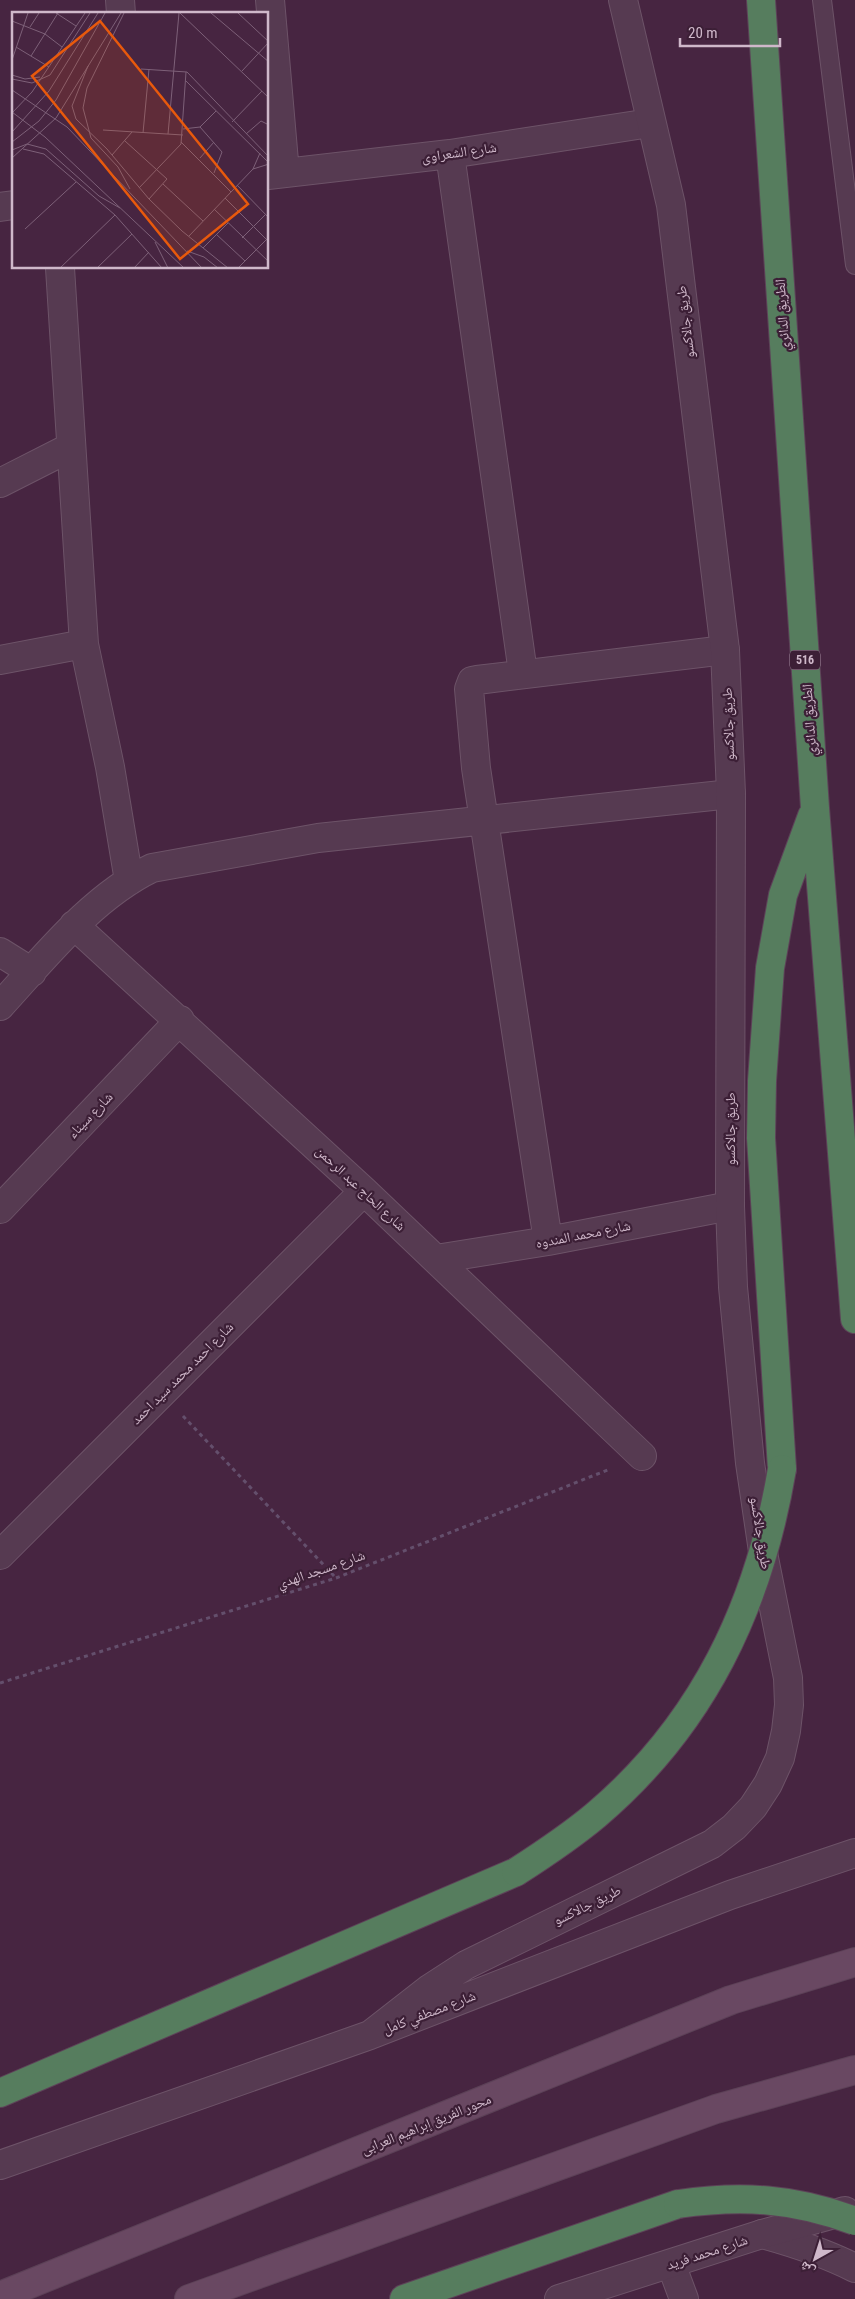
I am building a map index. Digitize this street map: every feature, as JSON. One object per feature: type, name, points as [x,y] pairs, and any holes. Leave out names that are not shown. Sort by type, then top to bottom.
[{"type":"highway","points":[[743,0],[762,11]]},
{"type":"highway","name":"الطريق الدائري","points":[[762,11],[815,808],[855,1319]]},
{"type":"highway","points":[[0,2094],[516,1872],[588,1821],[625,1788],[665,1744],[694,1704],[720,1662],[742,1616],[760,1569],[774,1520],[782,1470],[761,1138],[763,1043],[770,968],[783,894],[815,808]]},
{"type":"highway","points":[[404,2299],[678,2204],[716,2199],[755,2199],[793,2203],[830,2212],[855,2221]]},
{"type":"main road","name":"محور الفريق إبراهيم العرابى","points":[[0,2296],[731,2000],[816,1972],[855,1962]]},
{"type":"main road","points":[[189,2299],[716,2109],[855,2070]]},
{"type":"street","points":[[270,0],[276,174]]},
{"type":"street","name":"طريق جالاكسو","points":[[370,2035],[429,1988],[466,1965],[712,1844],[734,1827],[752,1807],[768,1784],[780,1758],[786,1732],[789,1705],[788,1678],[764,1558],[750,1463],[733,1287],[730,1206],[731,794],[726,650],[671,205],[650,123],[623,0]]},
{"type":"street","name":"شارع الشعراوى","points":[[276,174],[450,154],[650,123]]},
{"type":"street","points":[[450,154],[523,673]]},
{"type":"street","points":[[60,269],[84,644],[110,767],[129,881]]},
{"type":"street","points":[[0,483],[71,447]]},
{"type":"street","points":[[0,660],[84,644]]},
{"type":"street","points":[[548,1241],[476,768],[469,689],[472,682],[477,680],[523,673],[726,650]]},
{"type":"street","points":[[0,1006],[74,925],[129,881],[152,868],[318,838],[731,794]]},
{"type":"street","name":"شارع الحاج عبد الرحمن","points":[[74,925],[180,1020],[364,1191],[642,1456]]},
{"type":"street","points":[[0,952],[32,972]]},
{"type":"street","name":"شارع سيناء","points":[[0,1209],[180,1020]]},
{"type":"street","name":"شارع احمد محمد سيد احمد","points":[[0,1555],[364,1191]]},
{"type":"street","name":"شارع محمد المندوه","points":[[436,1259],[548,1241],[730,1206]]},
{"type":"street","name":"شارع مصطفي كامل","points":[[0,2164],[370,2035],[730,1895],[855,1853]]},
{"type":"street","name":"شارع محمد فريد","points":[[559,2299],[762,2234],[855,2208]]},
{"type":"street","points":[[762,2234],[798,2244],[833,2257],[855,2268]]},
{"type":"street","points":[[671,2264],[684,2299]]},
{"type":"lane","points":[[822,0],[855,265]]},
{"type":"path","points":[[162,1394],[336,1578]]},
{"type":"path","name":"شارع مسجد الهدي","points":[[0,1683],[336,1578],[642,1456]]}]
